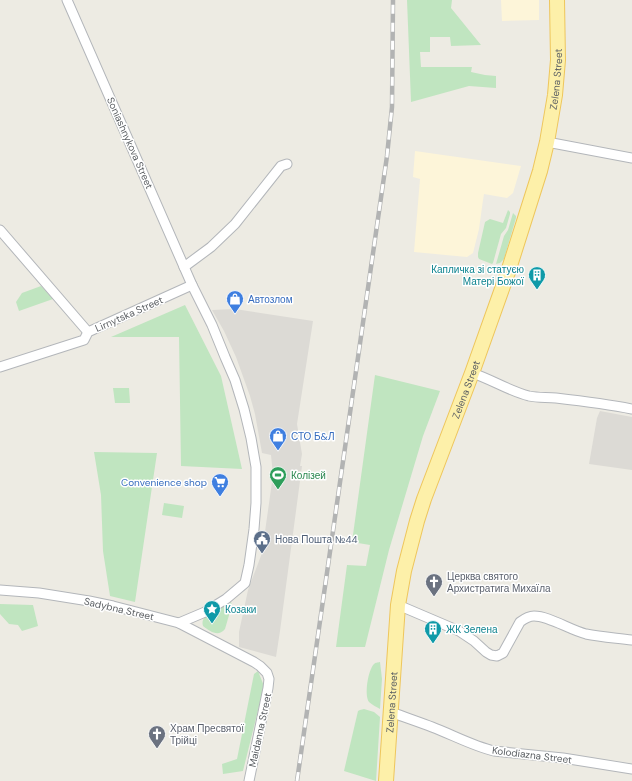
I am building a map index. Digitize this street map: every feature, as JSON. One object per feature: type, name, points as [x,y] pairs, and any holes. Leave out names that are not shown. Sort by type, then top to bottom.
[{"type":"main road","name":"Zelena Street","points":[[386,781],[398,605],[404,571],[417,521],[508,272],[538,176],[553,112],[558,67],[557,0]]},
{"type":"street","name":"Soniashnykova Street","points":[[67,0],[192,286],[226,357],[244,409],[251,438],[256,467],[256,503],[253,536],[245,583],[226,599],[205,612],[179,623]]},
{"type":"street","points":[[547,142],[632,158]]},
{"type":"street","points":[[184,267],[211,247],[235,224],[281,166],[287,164]]},
{"type":"street","points":[[0,230],[88,332]]},
{"type":"street","name":"Lirnytska Street","points":[[0,367],[84,340],[88,332],[192,286]]},
{"type":"street","points":[[472,373],[529,396],[618,406],[632,409]]},
{"type":"street","name":"Sadybna Street","points":[[0,590],[39,593],[89,601],[179,623],[232,650]]},
{"type":"street","points":[[398,605],[459,631],[474,641],[486,652],[494,656],[503,653],[520,622],[532,616],[540,616],[586,634],[632,640]]},
{"type":"street","name":"Maidanna Street","points":[[232,650],[260,666],[267,673],[269,679],[267,698],[249,781]]},
{"type":"street","name":"Kolodiazna Street","points":[[390,712],[488,750],[563,758],[632,769]]},
{"type":"shaded area","points":[[501,0],[539,0],[539,20],[502,21]]},
{"type":"shaded area","points":[[415,151],[521,166],[513,193],[507,198],[484,194],[479,229],[473,253],[467,257],[414,252],[420,179],[413,177]]},
{"type":"shaded area","points":[[235,309],[313,321],[297,424],[302,454],[300,466],[302,466],[276,657],[239,647],[239,632],[248,590],[262,553],[273,475],[271,455],[262,453],[255,414],[236,357],[212,310]]},
{"type":"shaded area","points":[[600,411],[632,417],[632,470],[589,464],[597,418]]},
{"type":"green space","points":[[407,0],[452,0],[451,8],[481,45],[451,46],[450,37],[430,37],[430,52],[420,52],[421,67],[472,67],[471,72],[496,76],[496,88],[469,86],[411,102]]},
{"type":"green space","points":[[508,210],[510,214],[506,228],[501,234],[493,263],[492,264],[479,259],[478,253],[485,222],[490,219],[503,223]]},
{"type":"green space","points":[[513,213],[516,218],[504,259],[500,263],[496,264],[504,236],[508,230]]},
{"type":"green space","points":[[41,286],[53,299],[19,311],[16,302],[22,293]]},
{"type":"green space","points":[[185,305],[221,376],[242,469],[181,466],[179,337],[111,337]]},
{"type":"green space","points":[[375,375],[440,391],[423,436],[389,550],[365,647],[336,647],[347,565],[366,566],[370,545],[352,542]]},
{"type":"green space","points":[[113,388],[129,388],[130,403],[115,403]]},
{"type":"green space","points":[[94,452],[157,453],[135,602],[110,596],[103,551],[101,495]]},
{"type":"green space","points":[[164,503],[184,506],[182,518],[162,515]]},
{"type":"green space","points":[[231,602],[232,605],[225,629],[220,633],[214,633],[203,626],[204,618]]},
{"type":"green space","points":[[0,604],[33,605],[38,626],[22,631],[18,625],[9,624],[0,614]]},
{"type":"green space","points":[[380,662],[382,679],[380,709],[369,702],[367,688],[368,677],[372,667],[375,663]]},
{"type":"green space","points":[[258,671],[264,686],[243,771],[223,774],[222,764],[237,759],[254,674]]},
{"type":"green space","points":[[364,709],[374,712],[380,717],[376,781],[344,771],[358,711]]},
{"type":"railway","points":[[297,781],[387,156],[392,107],[393,0]]},
{"type":"place","name":"Капличка зі статуєю Матері Божої","points":[[537,290]]},
{"type":"place","name":"Автозлом","points":[[235,314]]},
{"type":"place","name":"СТО Б&Л","points":[[278,451]]},
{"type":"place","name":"Колізей","points":[[278,490]]},
{"type":"place","name":"Convenience shop","points":[[220,497]]},
{"type":"place","name":"Нова Пошта №44","points":[[262,554]]},
{"type":"place","name":"Церква святого Архистратига Михаїла","points":[[434,597]]},
{"type":"place","name":"Козаки","points":[[212,624]]},
{"type":"place","name":"ЖК Зелена","points":[[433,644]]},
{"type":"place","name":"Храм Пресвятої Трійці","points":[[157,749]]}]
